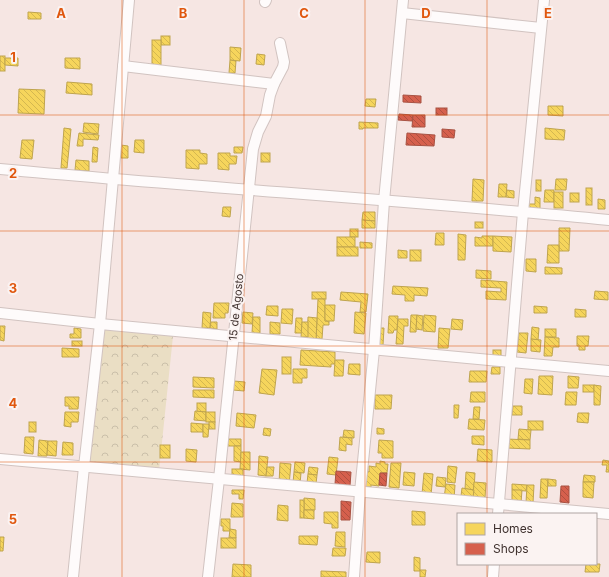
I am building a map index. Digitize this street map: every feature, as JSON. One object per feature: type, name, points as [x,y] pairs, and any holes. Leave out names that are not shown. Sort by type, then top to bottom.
[{"type":"street","points":[[73,577],[100,324],[129,0]]},
{"type":"street","points":[[354,577],[360,492],[374,350],[384,201],[403,0]]},
{"type":"street","points":[[498,509],[523,212],[544,0]]},
{"type":"street","points":[[402,13],[541,28]]},
{"type":"street","name":"15 de Agosto","points":[[208,577],[253,149],[258,132],[266,116],[270,95],[274,84],[283,67],[284,62],[280,43]]},
{"type":"street","points":[[123,66],[274,84]]},
{"type":"street","points":[[0,169],[113,180],[609,220]]},
{"type":"street","points":[[0,313],[233,337],[609,371]]},
{"type":"street","points":[[0,459],[360,492],[498,509],[587,513]]},
{"type":"street","points":[[597,513],[609,514]]},
{"type":"street","points":[[493,577],[494,565]]},
{"type":"green space","points":[[102,328],[173,336],[159,471],[86,463]]},
{"type":"building: Homes","points":[[28,12],[41,13],[41,19],[28,19]]},
{"type":"building: Homes","points":[[161,36],[170,36],[170,45],[161,45]]},
{"type":"building: Homes","points":[[152,40],[161,40],[161,67],[152,67]]},
{"type":"building: Homes","points":[[230,47],[241,48],[240,61],[230,60]]},
{"type":"building: Homes","points":[[257,54],[265,55],[264,65],[256,64]]},
{"type":"building: Homes","points":[[0,56],[5,56],[5,71],[0,71]]},
{"type":"building: Homes","points":[[5,58],[18,58],[18,66],[5,65]]},
{"type":"building: Homes","points":[[65,58],[80,58],[80,69],[65,68]]},
{"type":"building: Homes","points":[[230,60],[236,61],[235,73],[229,73]]},
{"type":"building: Homes","points":[[67,82],[92,84],[92,95],[66,93]]},
{"type":"building: Homes","points":[[19,89],[45,90],[44,114],[18,113]]},
{"type":"building: Homes","points":[[366,99],[376,99],[375,107],[365,106]]},
{"type":"building: Homes","points":[[548,106],[563,106],[563,116],[548,115]]},
{"type":"building: Homes","points":[[359,122],[378,123],[378,128],[359,129]]},
{"type":"building: Homes","points":[[84,123],[99,124],[98,134],[83,132]]},
{"type":"building: Homes","points":[[64,128],[71,129],[67,168],[61,168]]},
{"type":"building: Homes","points":[[545,128],[565,130],[564,140],[545,139]]},
{"type":"building: Homes","points":[[79,133],[99,135],[98,140],[83,139],[83,146],[77,146]]},
{"type":"building: Homes","points":[[22,140],[34,140],[32,159],[20,158]]},
{"type":"building: Homes","points":[[135,140],[144,140],[144,153],[134,152]]},
{"type":"building: Homes","points":[[121,145],[128,146],[128,158],[121,158]]},
{"type":"building: Homes","points":[[93,147],[98,148],[97,162],[92,162]]},
{"type":"building: Homes","points":[[234,147],[243,147],[242,153],[234,153]]},
{"type":"building: Homes","points":[[186,150],[200,150],[200,153],[207,154],[207,164],[199,164],[199,169],[186,168]]},
{"type":"building: Homes","points":[[218,153],[230,153],[230,156],[237,156],[236,164],[229,164],[229,170],[218,169]]},
{"type":"building: Homes","points":[[261,153],[270,153],[270,162],[261,162]]},
{"type":"building: Homes","points":[[76,160],[89,161],[89,171],[75,170]]},
{"type":"building: Homes","points":[[473,179],[484,180],[483,201],[472,201]]},
{"type":"building: Homes","points":[[556,179],[567,179],[566,190],[555,190]]},
{"type":"building: Homes","points":[[536,180],[541,180],[541,191],[536,191]]},
{"type":"building: Homes","points":[[499,184],[507,184],[506,197],[498,197]]},
{"type":"building: Homes","points":[[586,188],[592,188],[592,205],[586,205]]},
{"type":"building: Homes","points":[[507,190],[514,191],[514,198],[506,197]]},
{"type":"building: Homes","points":[[545,190],[554,190],[554,202],[544,202]]},
{"type":"building: Homes","points":[[554,192],[563,192],[563,208],[554,208]]},
{"type":"building: Homes","points":[[570,193],[579,193],[579,202],[570,202]]},
{"type":"building: Homes","points":[[535,197],[540,198],[540,209],[528,209],[528,204],[535,204]]},
{"type":"building: Homes","points":[[598,199],[605,200],[605,209],[598,209]]},
{"type":"building: Homes","points":[[223,207],[231,207],[230,217],[222,216]]},
{"type":"building: Homes","points":[[363,212],[375,212],[375,221],[362,220]]},
{"type":"building: Homes","points":[[362,220],[375,221],[375,228],[362,228]]},
{"type":"building: Homes","points":[[475,222],[483,222],[483,228],[475,228]]},
{"type":"building: Homes","points":[[559,228],[570,228],[569,251],[559,251]]},
{"type":"building: Homes","points":[[350,229],[358,229],[358,237],[350,237]]},
{"type":"building: Homes","points":[[436,233],[444,233],[444,245],[435,245]]},
{"type":"building: Homes","points":[[458,234],[466,235],[465,260],[458,260]]},
{"type":"building: Homes","points":[[482,236],[493,236],[493,246],[475,246],[475,237],[482,238]]},
{"type":"building: Homes","points":[[493,236],[512,237],[511,252],[493,251]]},
{"type":"building: Homes","points":[[337,237],[355,237],[355,247],[337,247]]},
{"type":"building: Homes","points":[[360,242],[372,243],[372,248],[360,248]]},
{"type":"building: Homes","points":[[548,245],[559,245],[559,263],[547,263]]},
{"type":"building: Homes","points":[[337,247],[358,247],[358,256],[337,256]]},
{"type":"building: Homes","points":[[398,250],[407,251],[407,258],[398,258]]},
{"type":"building: Homes","points":[[410,250],[421,250],[421,261],[410,261]]},
{"type":"building: Homes","points":[[526,259],[536,259],[536,272],[526,271]]},
{"type":"building: Homes","points":[[545,267],[562,268],[562,274],[545,274]]},
{"type":"building: Homes","points":[[476,270],[491,271],[491,279],[476,278]]},
{"type":"building: Homes","points":[[481,280],[507,282],[506,300],[486,299],[486,291],[501,292],[501,288],[481,287]]},
{"type":"building: Homes","points":[[393,286],[428,288],[427,296],[414,295],[414,301],[405,301],[405,295],[392,294]]},
{"type":"building: Homes","points":[[595,291],[608,292],[608,300],[594,299]]},
{"type":"building: Homes","points":[[312,292],[326,292],[326,299],[312,299]]},
{"type":"building: Homes","points":[[341,292],[368,294],[366,312],[360,312],[361,302],[340,300]]},
{"type":"building: Homes","points":[[318,299],[325,299],[325,321],[329,321],[329,325],[323,325],[322,339],[316,339]]},
{"type":"building: Homes","points":[[214,303],[229,303],[228,313],[225,313],[225,318],[213,318]]},
{"type":"building: Homes","points":[[325,305],[335,305],[334,321],[325,321]]},
{"type":"building: Homes","points":[[267,306],[278,306],[278,316],[266,315]]},
{"type":"building: Homes","points":[[534,306],[547,307],[547,313],[534,313]]},
{"type":"building: Homes","points":[[282,309],[293,309],[292,324],[281,323]]},
{"type":"building: Homes","points":[[575,309],[586,310],[586,317],[575,317]]},
{"type":"building: Homes","points":[[203,312],[211,313],[210,328],[202,328]]},
{"type":"building: Homes","points":[[243,312],[253,313],[252,324],[242,323]]},
{"type":"building: Homes","points":[[355,312],[366,313],[364,334],[354,333]]},
{"type":"building: Homes","points":[[411,315],[417,315],[416,332],[410,332]]},
{"type":"building: Homes","points":[[417,315],[423,316],[422,330],[416,329]]},
{"type":"building: Homes","points":[[424,315],[436,316],[435,332],[423,331]]},
{"type":"building: Homes","points":[[389,316],[398,316],[397,330],[394,330],[393,333],[388,333]]},
{"type":"building: Homes","points":[[253,317],[260,317],[260,333],[252,333]]},
{"type":"building: Homes","points":[[308,317],[317,318],[316,341],[307,340]]},
{"type":"building: Homes","points":[[296,318],[302,318],[302,333],[295,333]]},
{"type":"building: Homes","points":[[398,319],[408,319],[408,326],[404,326],[403,344],[396,344]]},
{"type":"building: Homes","points":[[452,319],[463,320],[462,330],[451,329]]},
{"type":"building: Homes","points":[[211,322],[217,322],[217,329],[210,328]]},
{"type":"building: Homes","points":[[270,322],[280,323],[280,334],[270,334]]},
{"type":"building: Homes","points":[[302,322],[308,322],[308,337],[301,337]]},
{"type":"building: Homes","points":[[0,326],[5,326],[4,341],[0,340]]},
{"type":"building: Homes","points":[[532,327],[539,328],[538,340],[531,339]]},
{"type":"building: Homes","points":[[74,328],[81,329],[81,338],[70,338],[70,334],[74,334]]},
{"type":"building: Homes","points":[[378,328],[384,328],[383,345],[377,344]]},
{"type":"building: Homes","points":[[439,328],[450,329],[448,348],[438,348]]},
{"type":"building: Homes","points":[[545,329],[556,329],[556,337],[545,337]]},
{"type":"building: Homes","points":[[519,333],[528,333],[526,353],[517,352]]},
{"type":"building: Homes","points":[[577,336],[589,336],[588,346],[585,346],[585,350],[579,350],[579,346],[577,346]]},
{"type":"building: Homes","points":[[545,337],[559,338],[559,347],[553,347],[552,356],[544,356]]},
{"type":"building: Homes","points":[[531,339],[541,340],[540,352],[531,351]]},
{"type":"building: Homes","points":[[72,341],[82,341],[82,346],[72,346]]},
{"type":"building: Homes","points":[[62,348],[79,349],[79,357],[62,357]]},
{"type":"building: Homes","points":[[301,350],[335,352],[335,364],[331,364],[331,367],[300,365]]},
{"type":"building: Homes","points":[[493,350],[501,350],[501,356],[493,356]]},
{"type":"building: Homes","points":[[282,357],[291,357],[291,374],[282,374]]},
{"type":"building: Homes","points":[[335,360],[344,360],[343,376],[334,376]]},
{"type":"building: Homes","points":[[349,364],[360,364],[360,375],[348,374]]},
{"type":"building: Homes","points":[[492,367],[500,367],[500,374],[491,374]]},
{"type":"building: Homes","points":[[262,369],[277,370],[274,395],[259,393]]},
{"type":"building: Homes","points":[[293,369],[307,369],[307,378],[302,378],[302,383],[293,383]]},
{"type":"building: Homes","points":[[470,371],[487,371],[486,382],[469,382]]},
{"type":"building: Homes","points":[[539,376],[553,376],[552,395],[538,394]]},
{"type":"building: Homes","points":[[568,376],[579,377],[578,388],[568,388]]},
{"type":"building: Homes","points":[[193,377],[214,378],[214,388],[193,387]]},
{"type":"building: Homes","points":[[525,379],[533,379],[532,394],[524,393]]},
{"type":"building: Homes","points":[[234,381],[245,382],[244,391],[233,390]]},
{"type":"building: Homes","points":[[583,385],[594,385],[594,392],[583,392]]},
{"type":"building: Homes","points":[[594,385],[601,386],[600,405],[594,405]]},
{"type":"building: Homes","points":[[193,390],[214,390],[214,398],[193,397]]},
{"type":"building: Homes","points":[[471,392],[485,392],[485,402],[470,402]]},
{"type":"building: Homes","points":[[566,392],[577,392],[576,405],[565,405]]},
{"type":"building: Homes","points":[[375,395],[392,395],[391,409],[375,409]]},
{"type":"building: Homes","points":[[65,397],[79,397],[78,409],[69,409],[69,406],[65,406]]},
{"type":"building: Homes","points":[[197,403],[206,403],[206,412],[197,412]]},
{"type":"building: Homes","points":[[454,405],[459,405],[458,418],[454,418]]},
{"type":"building: Homes","points":[[513,406],[522,406],[522,415],[512,415]]},
{"type":"building: Homes","points":[[474,407],[480,407],[479,419],[473,419]]},
{"type":"building: Homes","points":[[195,411],[206,412],[206,421],[194,420]]},
{"type":"building: Homes","points":[[65,412],[79,412],[78,422],[71,422],[71,427],[64,426]]},
{"type":"building: Homes","points":[[206,412],[215,412],[215,422],[206,422]]},
{"type":"building: Homes","points":[[237,413],[256,415],[254,428],[236,426]]},
{"type":"building: Homes","points":[[578,413],[589,413],[588,423],[577,422]]},
{"type":"building: Homes","points":[[469,419],[485,420],[484,430],[468,429]]},
{"type":"building: Homes","points":[[528,421],[543,421],[543,430],[528,430]]},
{"type":"building: Homes","points":[[29,422],[36,422],[36,432],[29,432]]},
{"type":"building: Homes","points":[[209,422],[215,422],[215,429],[209,429]]},
{"type":"building: Homes","points":[[191,423],[203,424],[203,432],[191,432]]},
{"type":"building: Homes","points":[[203,424],[209,424],[208,437],[203,437]]},
{"type":"building: Homes","points":[[264,428],[271,429],[270,436],[263,435]]},
{"type":"building: Homes","points":[[377,428],[384,429],[384,434],[377,434]]},
{"type":"building: Homes","points":[[519,429],[531,430],[530,440],[518,439]]},
{"type":"building: Homes","points":[[344,430],[354,431],[354,438],[343,437]]},
{"type":"building: Homes","points":[[472,436],[484,436],[484,445],[472,444]]},
{"type":"building: Homes","points":[[25,437],[34,437],[33,454],[24,453]]},
{"type":"building: Homes","points":[[340,437],[352,438],[352,445],[346,444],[346,451],[339,450]]},
{"type":"building: Homes","points":[[228,439],[241,439],[241,446],[227,446]]},
{"type":"building: Homes","points":[[507,439],[530,440],[530,449],[507,448]]},
{"type":"building: Homes","points":[[39,440],[48,441],[47,456],[38,456]]},
{"type":"building: Homes","points":[[379,440],[393,441],[393,458],[382,458],[382,453],[378,453]]},
{"type":"building: Homes","points":[[48,441],[57,441],[56,456],[47,455]]},
{"type":"building: Homes","points":[[63,442],[73,443],[73,455],[62,455]]},
{"type":"building: Homes","points":[[160,445],[170,445],[170,458],[160,458]]},
{"type":"building: Homes","points":[[234,446],[241,446],[241,462],[234,461]]},
{"type":"building: Homes","points":[[186,449],[197,450],[196,462],[186,461]]},
{"type":"building: Homes","points":[[478,449],[492,450],[492,462],[477,461]]},
{"type":"building: Homes","points":[[241,452],[250,452],[250,470],[240,469]]},
{"type":"building: Homes","points":[[259,456],[268,457],[266,476],[258,475]]},
{"type":"building: Homes","points":[[329,457],[338,458],[336,475],[327,474]]},
{"type":"building: Homes","points":[[603,460],[609,461],[609,472],[606,472],[607,465],[602,465]]},
{"type":"building: Homes","points":[[380,461],[388,464],[387,473],[380,473],[379,486],[371,485],[371,487],[365,487],[363,471],[369,472],[369,466],[376,467],[376,463],[380,464]]},
{"type":"building: Homes","points":[[295,462],[305,463],[304,473],[294,472]]},
{"type":"building: Homes","points":[[280,463],[291,464],[289,485],[279,484]]},
{"type":"building: Homes","points":[[391,463],[401,463],[399,488],[389,487]]},
{"type":"building: Homes","points":[[448,466],[457,467],[455,483],[447,482]]},
{"type":"building: Homes","points":[[267,467],[274,467],[273,476],[266,476]]},
{"type":"building: Homes","points":[[309,467],[318,468],[317,475],[308,474]]},
{"type":"building: Homes","points":[[232,469],[243,469],[243,476],[232,476]]},
{"type":"building: Homes","points":[[294,472],[301,473],[300,484],[293,483]]},
{"type":"building: Homes","points":[[404,472],[415,473],[414,486],[403,485]]},
{"type":"building: Homes","points":[[466,472],[475,473],[474,490],[465,489]]},
{"type":"building: Homes","points":[[424,473],[433,474],[431,495],[422,494]]},
{"type":"building: Homes","points":[[308,474],[317,475],[316,484],[307,483]]},
{"type":"building: Homes","points":[[584,475],[595,476],[595,482],[583,482]]},
{"type":"building: Homes","points":[[437,477],[446,478],[445,487],[436,486]]},
{"type":"building: Homes","points":[[541,479],[548,479],[547,498],[540,498]]},
{"type":"building: Homes","points":[[548,479],[556,480],[556,486],[548,486]]},
{"type":"building: Homes","points":[[474,482],[486,483],[485,498],[473,497]]},
{"type":"building: Homes","points":[[583,482],[594,482],[593,498],[583,497]]},
{"type":"building: Homes","points":[[446,484],[455,485],[454,499],[444,498]]},
{"type":"building: Homes","points":[[512,484],[527,485],[526,491],[512,490]]},
{"type":"building: Homes","points":[[527,485],[534,485],[533,503],[526,503]]},
{"type":"building: Homes","points":[[462,488],[474,490],[473,497],[461,496]]},
{"type":"building: Homes","points":[[232,490],[244,490],[243,499],[239,499],[239,494],[232,494]]},
{"type":"building: Homes","points":[[512,490],[522,490],[521,503],[512,502]]},
{"type":"building: Homes","points":[[304,498],[315,499],[315,510],[304,510]]},
{"type":"building: Homes","points":[[300,500],[304,500],[304,518],[300,518]]},
{"type":"building: Homes","points":[[232,503],[243,504],[243,517],[231,517]]},
{"type":"building: Homes","points":[[278,505],[288,506],[288,521],[277,520]]},
{"type":"building: Homes","points":[[304,510],[314,510],[314,519],[304,518]]},
{"type":"building: Homes","points":[[412,511],[425,512],[425,525],[412,525]]},
{"type":"building: Homes","points":[[324,512],[338,512],[338,528],[332,528],[332,524],[324,523]]},
{"type":"building: Homes","points":[[221,519],[230,519],[230,531],[223,531]]},
{"type":"building: Homes","points":[[230,529],[236,530],[236,538],[229,538]]},
{"type":"building: Homes","points":[[336,532],[345,532],[345,547],[335,546]]},
{"type":"building: Homes","points":[[299,536],[318,536],[317,545],[299,544]]},
{"type":"building: Homes","points":[[0,537],[4,537],[3,551],[0,551]]},
{"type":"building: Homes","points":[[221,538],[236,538],[236,548],[221,548]]},
{"type":"building: Homes","points":[[333,548],[346,548],[345,556],[332,556]]},
{"type":"building: Homes","points":[[367,552],[380,552],[380,563],[366,562]]},
{"type":"building: Homes","points":[[414,557],[420,558],[420,571],[414,571]]},
{"type":"building: Homes","points":[[233,564],[251,565],[251,577],[232,577]]},
{"type":"building: Homes","points":[[600,564],[599,572],[585,572],[586,565]]},
{"type":"building: Homes","points":[[420,570],[426,570],[425,577],[420,577]]},
{"type":"building: Homes","points":[[321,571],[346,572],[346,577],[321,577]]},
{"type":"building: Shops","points":[[403,95],[421,96],[421,103],[403,102]]},
{"type":"building: Shops","points":[[436,108],[447,108],[447,115],[436,115]]},
{"type":"building: Shops","points":[[399,114],[413,115],[412,121],[398,120]]},
{"type":"building: Shops","points":[[413,115],[425,115],[425,127],[412,127]]},
{"type":"building: Shops","points":[[442,129],[455,130],[454,138],[442,137]]},
{"type":"building: Shops","points":[[407,133],[435,135],[434,146],[406,145]]},
{"type":"building: Shops","points":[[336,471],[351,472],[350,486],[335,484]]},
{"type":"building: Shops","points":[[380,473],[387,473],[386,486],[379,485]]},
{"type":"building: Shops","points":[[561,486],[569,486],[569,503],[560,502]]},
{"type":"building: Shops","points":[[341,501],[351,502],[350,520],[341,520]]}]
